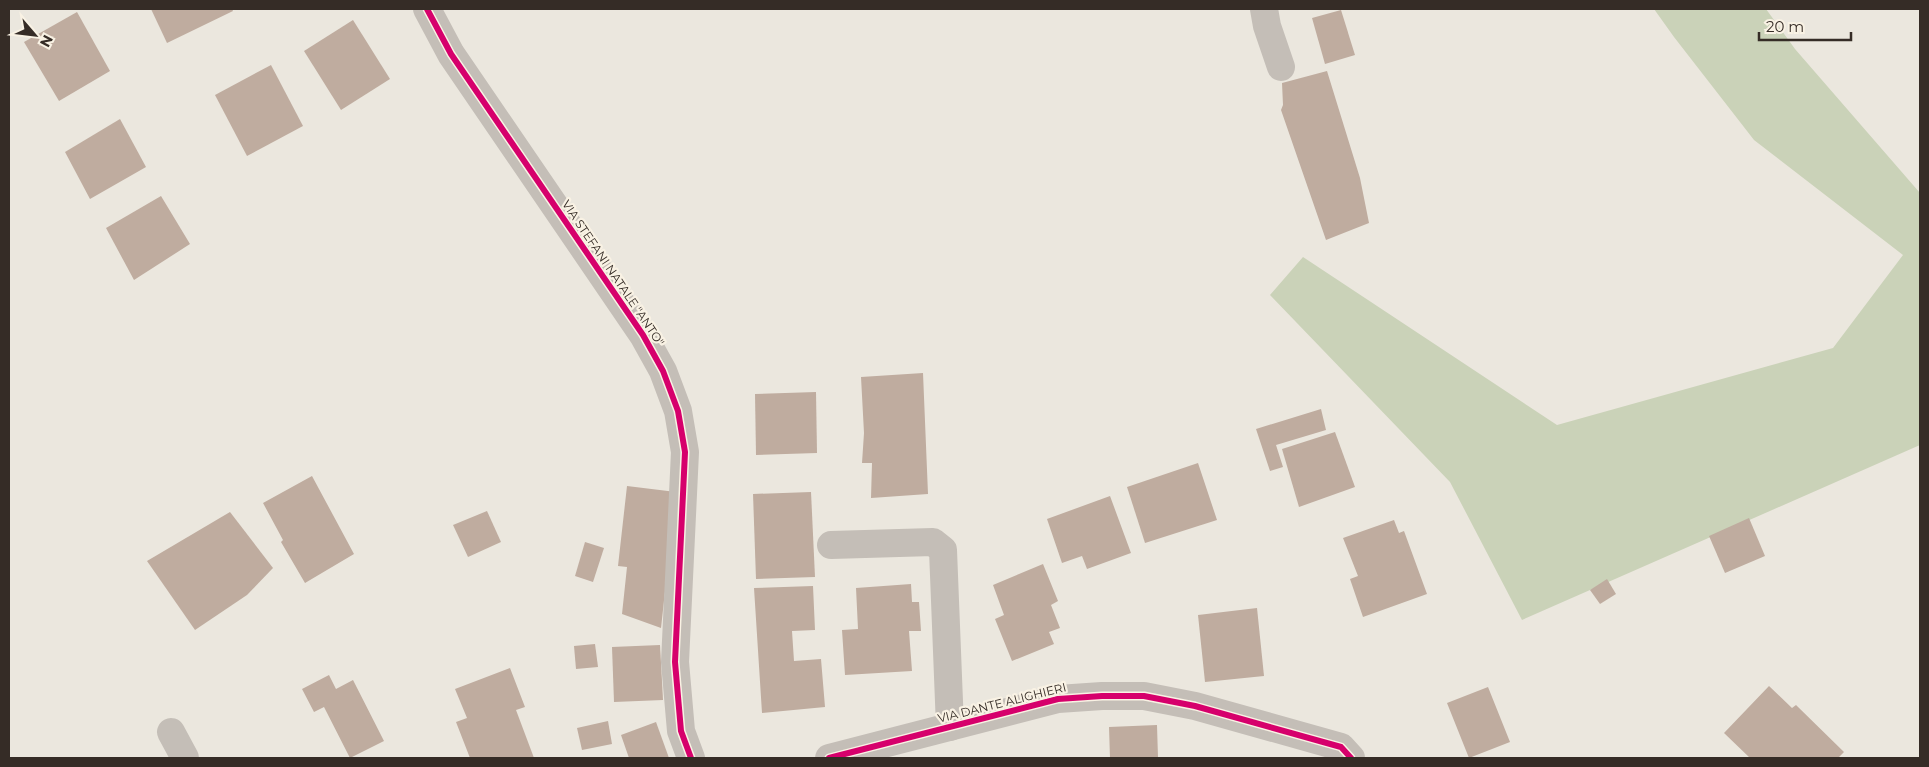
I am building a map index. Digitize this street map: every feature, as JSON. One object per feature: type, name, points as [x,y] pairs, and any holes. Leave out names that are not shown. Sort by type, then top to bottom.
[{"type":"street","name":"VIA STEFANI NATALE \"ANTO\"","points":[[427,9],[451,54],[643,335],[663,371],[678,411],[685,452],[675,627],[675,662],[681,731],[691,758]]},
{"type":"street","points":[[1264,9],[1267,26],[1281,67]]},
{"type":"street","name":"VIA DANTE ALIGHIERI","points":[[831,545],[933,542],[943,550],[950,727]]},
{"type":"street","name":"VIA DANTE ALIGHIERI","points":[[829,758],[1058,699],[1102,696],[1144,696],[1195,706],[1341,747],[1351,758]]},
{"type":"street","points":[[171,732],[185,758]]},
{"type":"green space","points":[[1654,9],[1766,9],[1795,49],[1920,193],[1920,445],[1522,620],[1450,482],[1270,295],[1303,257],[1557,425],[1833,348],[1903,255],[1754,140]]},
{"type":"building","points":[[151,9],[232,9],[233,11],[167,43]]},
{"type":"building","points":[[1341,10],[1355,55],[1325,64],[1312,18]]},
{"type":"building","points":[[77,12],[110,71],[59,101],[24,42]]},
{"type":"building","points":[[353,20],[390,79],[341,110],[304,51]]},
{"type":"building","points":[[271,65],[303,126],[247,156],[215,95]]},
{"type":"building","points":[[1327,71],[1360,178],[1369,223],[1326,240],[1281,110],[1283,105],[1282,83]]},
{"type":"building","points":[[120,119],[146,167],[90,199],[65,152]]},
{"type":"building","points":[[161,196],[190,244],[134,280],[106,228]]},
{"type":"building","points":[[923,373],[928,494],[871,498],[872,463],[862,463],[864,433],[861,377]]},
{"type":"building","points":[[816,392],[817,453],[756,455],[755,394]]},
{"type":"building","points":[[1321,409],[1326,430],[1276,445],[1283,467],[1270,471],[1256,429]]},
{"type":"building","points":[[1335,432],[1355,487],[1299,507],[1282,449]]},
{"type":"building","points":[[1198,463],[1217,520],[1145,543],[1127,487]]},
{"type":"building","points":[[312,476],[354,554],[305,583],[281,542],[283,540],[263,503]]},
{"type":"building","points":[[627,486],[676,492],[661,628],[622,614],[627,567],[618,566]]},
{"type":"building","points":[[811,492],[815,577],[756,579],[753,494]]},
{"type":"building","points":[[1110,496],[1131,553],[1087,569],[1082,556],[1062,563],[1047,519]]},
{"type":"building","points":[[487,511],[501,542],[468,557],[453,525]]},
{"type":"building","points":[[230,512],[273,568],[247,595],[195,630],[147,561]]},
{"type":"building","points":[[1749,518],[1765,556],[1725,573],[1709,536]]},
{"type":"building","points":[[1394,520],[1399,533],[1404,531],[1427,594],[1363,617],[1350,579],[1358,576],[1343,538]]},
{"type":"building","points":[[585,542],[604,548],[593,582],[575,576]]},
{"type":"building","points":[[1043,564],[1058,601],[1051,605],[1060,628],[1049,632],[1054,644],[1012,661],[995,619],[1004,615],[993,585]]},
{"type":"building","points":[[1607,579],[1616,594],[1600,604],[1590,590]]},
{"type":"building","points":[[911,584],[912,602],[919,602],[921,631],[909,631],[912,671],[845,675],[842,630],[858,629],[856,588]]},
{"type":"building","points":[[813,586],[815,630],[792,631],[794,661],[821,659],[825,707],[762,713],[754,588]]},
{"type":"building","points":[[1257,608],[1264,676],[1205,682],[1198,615]]},
{"type":"building","points":[[595,644],[598,667],[576,669],[574,646]]},
{"type":"building","points":[[660,645],[663,700],[614,702],[612,647]]},
{"type":"building","points":[[510,668],[525,707],[516,710],[534,758],[470,758],[456,722],[467,718],[455,689]]},
{"type":"building","points":[[329,675],[336,689],[353,680],[384,741],[350,758],[324,707],[314,712],[302,689]]},
{"type":"building","points":[[1769,686],[1792,708],[1796,705],[1844,752],[1838,758],[1750,758],[1724,733]]},
{"type":"building","points":[[1488,687],[1510,742],[1469,758],[1447,703]]},
{"type":"building","points":[[608,721],[612,744],[582,750],[577,728]]},
{"type":"building","points":[[656,722],[669,758],[629,758],[621,735]]},
{"type":"building","points":[[1157,725],[1158,758],[1110,758],[1109,727]]},
{"type":"cycle path","points":[[427,9],[451,54],[643,335],[663,371],[678,411],[685,452],[675,662],[681,731],[691,758]]},
{"type":"cycle path","points":[[829,758],[1058,699],[1102,696],[1144,696],[1195,706],[1341,747],[1351,758]]}]
